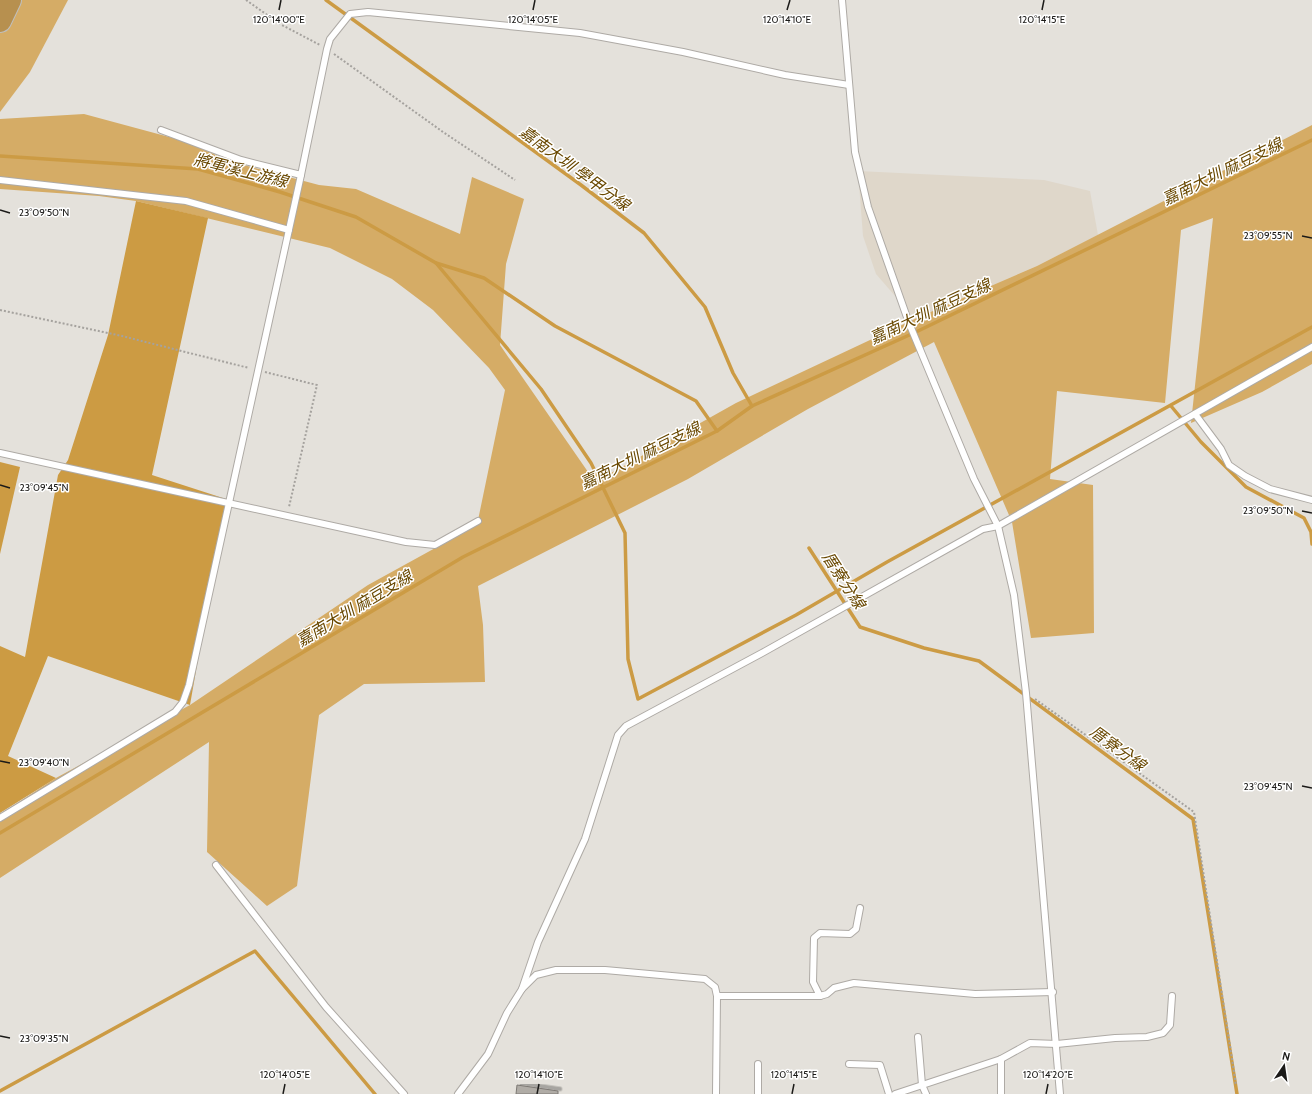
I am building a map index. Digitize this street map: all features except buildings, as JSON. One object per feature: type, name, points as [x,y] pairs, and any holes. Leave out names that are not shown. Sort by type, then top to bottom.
[{"type":"highway","points":[[0,21],[10,0]]},
{"type":"lane","points":[[842,0],[855,152],[868,207],[909,323],[974,480],[998,526],[1014,595],[1026,693],[1053,992],[1060,1094]]},
{"type":"lane","points":[[0,818],[175,712],[183,702],[189,685],[301,175],[327,49],[330,39],[350,14],[368,12],[580,33],[683,52],[785,75],[849,85]]},
{"type":"lane","points":[[161,130],[241,160],[301,175]]},
{"type":"lane","points":[[0,180],[186,201],[289,230]]},
{"type":"lane","points":[[522,989],[538,942],[585,839],[618,735],[626,726],[762,653],[982,529],[998,526],[1312,347]]},
{"type":"lane","points":[[1195,414],[1221,449],[1229,465],[1245,476],[1270,489],[1312,500]]},
{"type":"lane","points":[[0,453],[406,542],[435,545],[478,521]]},
{"type":"lane","points":[[216,865],[326,1007],[404,1094]]},
{"type":"lane","points":[[820,996],[813,982],[814,938],[820,933],[850,934],[856,929],[860,908]]},
{"type":"lane","points":[[458,1094],[488,1054],[507,1013],[522,989],[536,975],[556,970],[605,970],[705,979],[715,987],[717,996],[716,1094]]},
{"type":"lane","points":[[717,996],[820,996],[827,994],[834,988],[854,983],[976,994],[1053,992]]},
{"type":"lane","points":[[895,1094],[1001,1059],[1030,1044],[1057,1044],[1115,1038],[1147,1037],[1163,1033],[1170,1026],[1172,996]]},
{"type":"lane","points":[[918,1037],[922,1085],[926,1094]]},
{"type":"lane","points":[[1001,1059],[1001,1094]]},
{"type":"lane","points":[[758,1064],[758,1094]]},
{"type":"lane","points":[[849,1064],[880,1065],[889,1094]]},
{"type":"path","points":[[246,0],[280,24],[327,49],[443,132],[515,180]]},
{"type":"path","points":[[0,310],[122,336],[317,385],[287,516]]},
{"type":"path","points":[[1026,693],[1194,812],[1236,1085]]},
{"type":"shaded area","points":[[0,0],[68,0],[30,72],[0,112]]},
{"type":"shaded area","points":[[84,114],[184,141],[232,162],[319,185],[356,189],[460,234],[472,177],[524,199],[506,264],[500,345],[595,482],[736,403],[919,317],[1037,266],[1312,125],[1312,364],[1262,392],[1191,423],[1213,218],[1181,230],[1165,403],[1057,391],[1050,479],[1093,485],[1094,633],[1031,638],[1012,522],[934,342],[808,409],[688,479],[478,586],[483,625],[485,682],[364,684],[319,715],[297,886],[267,906],[207,852],[209,742],[0,878],[0,814],[56,778],[190,705],[368,585],[477,525],[505,390],[489,368],[433,310],[392,279],[330,248],[136,201],[99,196],[0,189],[0,119]]},
{"type":"shaded area","points":[[858,171],[1044,180],[1090,191],[1098,235],[1037,266],[915,319],[876,274],[863,236]]},
{"type":"shaded area","points":[[136,201],[208,218],[152,475],[226,499],[190,705],[48,656],[8,756],[56,778],[0,813],[0,646],[25,657],[58,475],[68,460],[108,335]]},
{"type":"shaded area","points":[[0,462],[20,467],[0,554]]},
{"type":"waterway","name":"嘉南大圳 學甲分線","points":[[326,0],[581,185],[644,233],[705,307],[733,373],[752,406]]},
{"type":"waterway","name":"嘉南大圳 麻豆支線","points":[[0,833],[463,557],[717,431],[752,406],[916,332],[1312,140]]},
{"type":"waterway","name":"將軍溪上游線","points":[[0,156],[198,169],[280,192],[356,217],[436,263],[484,278],[555,326],[696,401],[717,431]]},
{"type":"waterway","points":[[436,263],[541,389],[591,463],[625,533],[628,659],[638,699],[796,615],[887,562],[1312,327]]},
{"type":"waterway","points":[[1171,406],[1201,442],[1246,487],[1304,518],[1311,532],[1312,544]]},
{"type":"waterway","name":"厝寮分線","points":[[809,548],[860,627],[924,648],[979,661],[1193,819],[1237,1094]]},
{"type":"waterway","points":[[0,1091],[255,951],[375,1094]]}]
